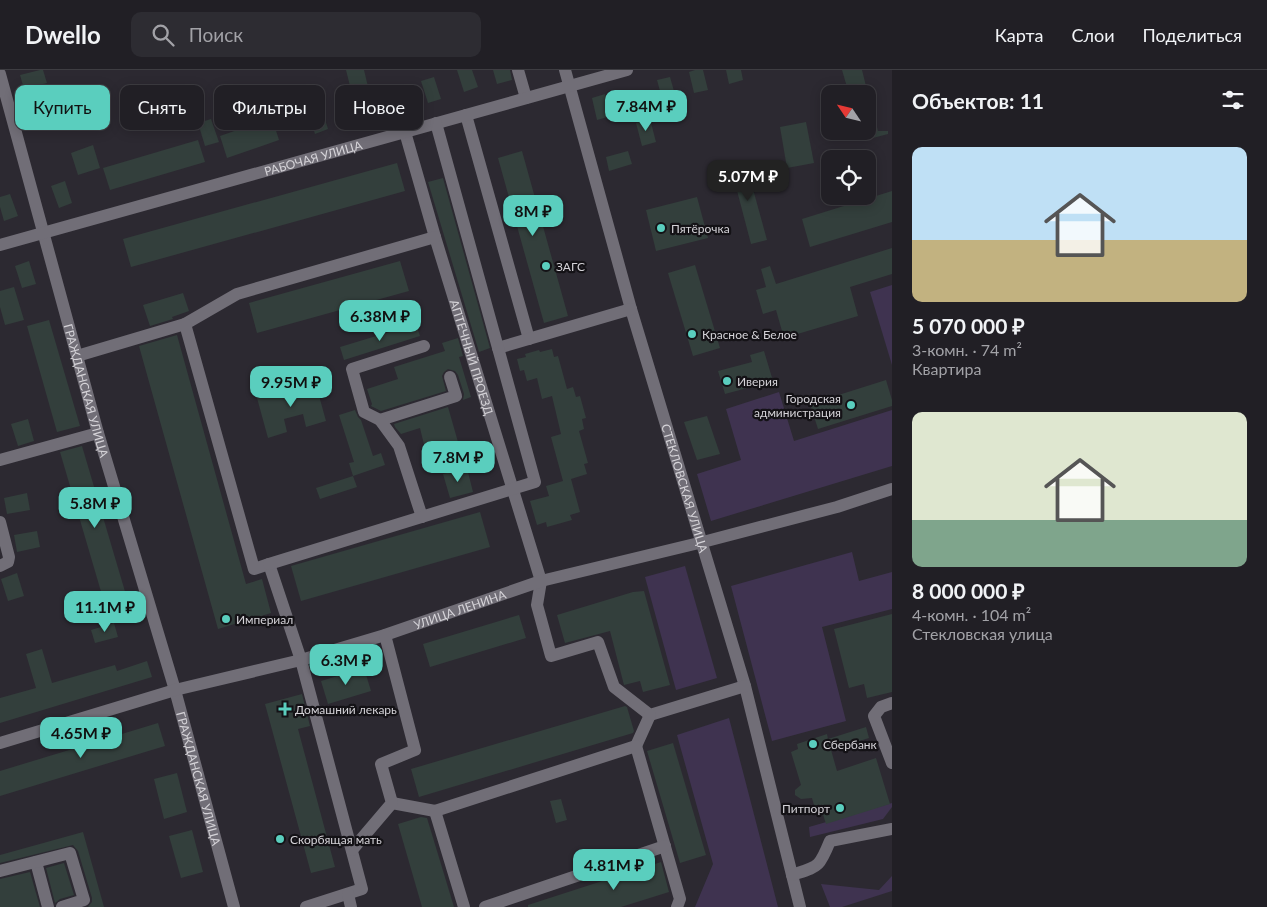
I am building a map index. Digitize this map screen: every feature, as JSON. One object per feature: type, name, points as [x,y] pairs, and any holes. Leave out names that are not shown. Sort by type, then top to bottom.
[{"type":"street","points":[[518,70],[526,98]]},
{"type":"street","name":"СТЕКЛОВСКАЯ УЛИЦА","points":[[565,70],[631,309],[745,686],[800,907]]},
{"type":"street","name":"РАБОЧАЯ УЛИЦА","points":[[0,245],[627,70]]},
{"type":"street","name":"ГРАЖДАНСКАЯ УЛИЦА","points":[[0,74],[98,433],[175,690],[234,907]]},
{"type":"street","points":[[466,115],[529,339]]},
{"type":"street","points":[[185,324],[254,569],[535,482],[436,123]]},
{"type":"street","name":"АПТЕЧНЫЙ ПРОЕЗД","points":[[405,132],[435,238],[541,581]]},
{"type":"street","points":[[77,356],[185,324],[237,294],[435,238]]},
{"type":"street","points":[[498,348],[631,309]]},
{"type":"street","points":[[422,517],[399,446],[380,420],[364,412],[352,369],[424,346]]},
{"type":"street","points":[[380,420],[456,396],[450,378]]},
{"type":"street","points":[[0,460],[98,433]]},
{"type":"street","name":"УЛИЦА ЛЕНИНА","points":[[0,743],[175,690],[301,660],[385,636],[541,581],[703,542],[837,506],[892,489]]},
{"type":"street","points":[[0,522],[9,557],[8,562],[0,566]]},
{"type":"street","points":[[269,564],[301,660],[362,889],[306,907]]},
{"type":"street","points":[[541,581],[537,606],[551,656],[598,642],[614,687],[650,715]]},
{"type":"street","points":[[385,636],[415,750],[381,764],[392,803]]},
{"type":"street","points":[[678,907],[680,898],[636,746],[650,715],[745,686]]},
{"type":"street","points":[[892,703],[881,707],[874,716],[892,763]]},
{"type":"street","points":[[392,803],[435,811],[636,746]]},
{"type":"street","points":[[352,850],[392,803]]},
{"type":"street","points":[[435,811],[464,907]]},
{"type":"street","points":[[792,876],[812,869],[822,863],[830,841],[892,829]]},
{"type":"street","points":[[484,907],[665,846]]},
{"type":"street","points":[[0,871],[70,853],[84,900],[62,907]]},
{"type":"street","points":[[36,862],[48,907]]},
{"type":"street","points":[[348,894],[351,907]]},
{"type":"shaded area","points":[[892,285],[892,365],[870,292]]},
{"type":"shaded area","points":[[779,392],[794,441],[892,410],[892,466],[711,521],[697,474],[741,460],[726,409]]},
{"type":"shaded area","points":[[852,552],[859,581],[892,572],[892,609],[822,627],[846,721],[772,741],[731,586]]},
{"type":"shaded area","points":[[685,566],[717,678],[676,690],[645,577]]},
{"type":"shaded area","points":[[729,718],[778,907],[695,907],[713,864],[677,735]]},
{"type":"shaded area","points":[[892,803],[892,807],[883,819],[810,837],[809,827]]},
{"type":"shaded area","points":[[892,876],[892,891],[842,907],[830,907],[821,884],[879,890]]},
{"type":"building","points":[[43,70],[47,83],[23,85],[20,75]]},
{"type":"building","points":[[346,70],[364,70],[368,85],[350,85]]},
{"type":"building","points":[[457,70],[472,70],[478,87],[464,92]]},
{"type":"building","points":[[493,70],[510,70],[512,80],[497,84]]},
{"type":"building","points":[[703,70],[708,90],[694,93],[689,72]]},
{"type":"building","points":[[726,70],[741,70],[743,80],[729,84]]},
{"type":"building","points":[[842,70],[862,70],[866,85],[846,85]]},
{"type":"building","points":[[434,77],[441,99],[428,103],[421,81]]},
{"type":"building","points":[[670,77],[676,98],[663,102],[657,80]]},
{"type":"building","points":[[605,94],[611,116],[597,120],[592,98]]},
{"type":"building","points":[[211,119],[219,142],[205,146],[200,130],[204,130],[204,121]]},
{"type":"building","points":[[650,119],[656,142],[642,146],[636,123]]},
{"type":"building","points":[[325,120],[328,129],[315,134],[314,130],[325,130]]},
{"type":"building","points":[[806,122],[814,163],[787,168],[780,127]]},
{"type":"building","points":[[876,123],[878,131],[888,131],[888,134],[876,137]]},
{"type":"building","points":[[237,130],[276,130],[279,140],[227,158],[220,136]]},
{"type":"building","points":[[198,140],[205,162],[110,190],[103,168]]},
{"type":"building","points":[[93,145],[100,168],[78,175],[71,153]]},
{"type":"building","points":[[522,151],[568,316],[544,323],[498,158]]},
{"type":"building","points":[[628,151],[632,164],[609,171],[606,157]]},
{"type":"building","points":[[745,160],[767,240],[751,244],[730,164]]},
{"type":"building","points":[[397,163],[405,191],[131,267],[123,239]]},
{"type":"building","points":[[443,178],[490,348],[479,352],[428,182]]},
{"type":"building","points":[[65,181],[72,203],[59,208],[51,186]]},
{"type":"building","points":[[892,191],[892,222],[810,247],[802,219],[847,205],[876,205],[876,196]]},
{"type":"building","points":[[10,194],[18,216],[4,221],[0,207],[0,197]]},
{"type":"building","points":[[697,197],[708,238],[656,251],[646,210]]},
{"type":"building","points":[[892,248],[892,274],[850,287],[858,316],[784,338],[776,310],[763,314],[756,290],[766,287],[761,269],[770,266],[776,284]]},
{"type":"building","points":[[29,261],[36,284],[22,288],[15,266]]},
{"type":"building","points":[[400,261],[409,291],[257,333],[249,303]]},
{"type":"building","points":[[695,265],[720,348],[693,356],[668,273]]},
{"type":"building","points":[[14,287],[24,320],[5,325],[0,307],[0,291]]},
{"type":"building","points":[[183,293],[189,311],[172,317],[173,319],[150,326],[143,305]]},
{"type":"building","points":[[49,320],[80,426],[57,432],[27,326]]},
{"type":"building","points":[[416,324],[420,336],[344,360],[340,347]]},
{"type":"building","points":[[177,335],[246,584],[262,579],[271,613],[218,629],[139,346]]},
{"type":"building","points":[[458,338],[463,356],[459,357],[471,397],[463,400],[464,394],[458,375],[455,371],[448,369],[442,376],[446,391],[381,411],[371,406],[367,389],[398,379],[394,367],[445,351],[442,343]]},
{"type":"building","points":[[552,349],[554,357],[558,356],[567,389],[573,387],[576,397],[580,396],[586,418],[582,419],[584,429],[579,431],[588,463],[584,464],[587,474],[571,479],[580,512],[570,515],[572,520],[547,527],[546,522],[537,525],[530,501],[549,496],[546,486],[563,481],[551,437],[561,434],[552,396],[542,399],[537,378],[527,381],[524,370],[520,371],[517,359],[526,357],[525,354],[539,350],[540,352]]},
{"type":"building","points":[[764,351],[773,381],[725,394],[718,371],[752,362],[750,355]]},
{"type":"building","name":"Городская администрация","points":[[886,380],[892,406],[818,429],[810,404]]},
{"type":"building","points":[[315,381],[326,421],[306,427],[303,414],[284,419],[287,432],[268,438],[257,398]]},
{"type":"building","points":[[448,407],[460,449],[427,457],[420,428],[401,434],[395,427],[394,424]]},
{"type":"building","points":[[355,410],[361,420],[373,456],[381,453],[385,465],[353,476],[349,463],[354,462],[339,415]]},
{"type":"building","points":[[707,416],[720,454],[697,460],[684,422]]},
{"type":"building","points":[[28,419],[34,441],[18,446],[11,424]]},
{"type":"building","points":[[82,446],[129,605],[107,612],[60,452]]},
{"type":"building","points":[[467,468],[473,492],[450,498],[443,474]]},
{"type":"building","points":[[353,476],[357,487],[320,499],[316,488]]},
{"type":"building","points":[[27,493],[30,510],[7,514],[4,498]]},
{"type":"building","points":[[480,512],[490,547],[301,601],[291,566]]},
{"type":"building","points":[[37,531],[40,547],[17,552],[14,535]]},
{"type":"building","points":[[17,573],[24,596],[8,601],[1,579]]},
{"type":"building","points":[[644,591],[670,685],[643,692],[640,681],[624,685],[610,631],[565,643],[557,615],[633,592]]},
{"type":"building","points":[[892,614],[892,692],[867,698],[864,684],[849,688],[834,629]]},
{"type":"building","points":[[519,615],[526,638],[430,667],[423,644]]},
{"type":"building","points":[[114,623],[118,637],[95,643],[91,630]]},
{"type":"building","points":[[42,649],[52,683],[115,665],[117,671],[147,661],[152,677],[0,723],[0,698],[36,688],[26,654]]},
{"type":"building","points":[[364,668],[371,691],[328,704],[321,681]]},
{"type":"building","points":[[302,694],[310,726],[298,729],[335,867],[311,873],[265,704]]},
{"type":"building","points":[[625,706],[627,707],[633,733],[419,797],[411,769]]},
{"type":"building","points":[[158,723],[165,746],[0,796],[0,771]]},
{"type":"building","points":[[866,727],[869,738],[831,750],[837,771],[876,758],[890,804],[826,824],[821,808],[815,809],[812,798],[801,799],[795,795],[795,790],[801,785],[791,752],[798,749],[797,744],[827,734],[828,739]]},
{"type":"building","points":[[673,743],[706,855],[680,863],[647,751]]},
{"type":"building","points":[[177,773],[187,812],[164,819],[154,779]]},
{"type":"building","points":[[561,799],[567,820],[556,823],[550,801]]},
{"type":"building","points":[[421,817],[427,818],[454,907],[422,907],[398,824]]},
{"type":"building","points":[[192,830],[203,872],[181,878],[169,836]]},
{"type":"building","points":[[83,832],[104,907],[88,907],[92,902],[92,898],[78,851],[73,845],[0,863],[0,855]]},
{"type":"building","points":[[661,862],[669,892],[621,907],[528,907],[528,905]]},
{"type":"building","points":[[64,863],[74,895],[60,899],[55,903],[46,868]]},
{"type":"building","points":[[30,872],[40,907],[0,907],[0,879]]},
{"type":"place","name":"Пятёрочка","points":[[661,228]]},
{"type":"place","name":"ЗАГС","points":[[546,266]]},
{"type":"place","name":"Красное & Белое","points":[[692,334]]},
{"type":"place","name":"Иверия","points":[[727,381]]},
{"type":"place","name":"Городская администрация","points":[[851,405]]},
{"type":"place","name":"Империал","points":[[226,619]]},
{"type":"place","name":"Домашний лекарь","points":[[285,709]]},
{"type":"place","name":"Сбербанк","points":[[813,744]]},
{"type":"place","name":"Питпорт","points":[[840,808]]},
{"type":"place","name":"Скорбящая мать","points":[[280,839]]}]
